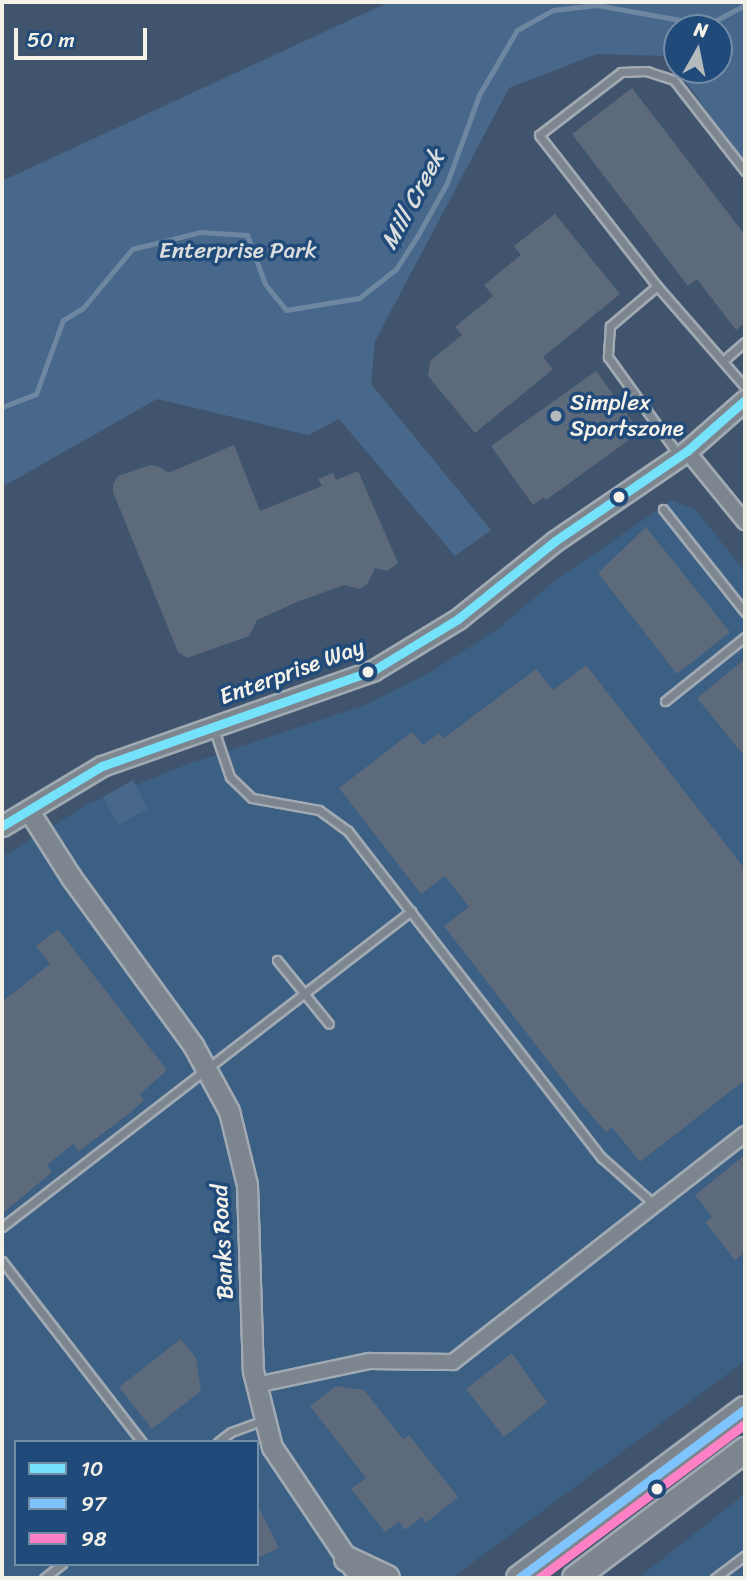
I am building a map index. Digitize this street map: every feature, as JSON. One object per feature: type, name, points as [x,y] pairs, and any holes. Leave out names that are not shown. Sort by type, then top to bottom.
[{"type":"highway","points":[[519,1578],[745,1409]]},
{"type":"highway","points":[[575,1578],[745,1450]]},
{"type":"highway","points":[[352,1572],[387,1578]]},
{"type":"street","name":"Enterprise Way","points":[[2,826],[102,766],[374,670],[458,620],[555,541],[683,454],[745,400]]},
{"type":"street","points":[[683,454],[745,523]]},
{"type":"street","name":"Banks Road","points":[[29,811],[71,877],[208,1068],[229,1111],[247,1185],[253,1371],[272,1447],[352,1572]]},
{"type":"street","points":[[257,1385],[369,1361],[453,1362],[745,1134]]},
{"type":"lane","points":[[745,171],[674,80],[647,71],[621,72],[539,135],[657,286],[745,387]]},
{"type":"lane","points":[[657,286],[610,326],[608,357],[683,454]]},
{"type":"lane","points":[[723,361],[745,342]]},
{"type":"lane","points":[[663,509],[745,612]]},
{"type":"lane","points":[[665,701],[745,637]]},
{"type":"lane","points":[[213,726],[230,777],[252,798],[319,810],[348,831],[602,1158],[654,1205]]},
{"type":"lane","points":[[2,1227],[411,911]]},
{"type":"lane","points":[[277,960],[329,1024]]},
{"type":"lane","points":[[2,1261],[140,1440]]},
{"type":"lane","points":[[221,1440],[231,1432],[265,1419]]},
{"type":"lane","points":[[715,1578],[745,1555]]},
{"type":"lane","points":[[44,1578],[59,1566]]},
{"type":"shaded area","points":[[672,500],[696,510],[745,572],[745,1361],[452,1578],[2,1578],[2,857],[88,804],[183,766],[363,706],[429,673],[499,628],[552,583]]},
{"type":"shaded area","points":[[745,1494],[745,1578],[638,1578]]},
{"type":"green space","name":"Enterprise Park","points":[[389,2],[745,2],[745,163],[687,84],[733,84],[733,14],[663,14],[663,56],[597,54],[509,88],[375,341],[371,384],[491,530],[455,556],[339,419],[308,435],[157,399],[2,487],[2,181]]},
{"type":"green space","points":[[133,780],[148,809],[118,825],[103,797]]},
{"type":"building","points":[[632,88],[745,235],[745,323],[736,330],[697,279],[688,286],[572,134]]},
{"type":"building","points":[[555,214],[620,294],[543,357],[553,369],[475,433],[428,376],[430,361],[462,335],[455,327],[493,296],[484,285],[521,255],[514,246]]},
{"type":"building","points":[[596,371],[640,432],[546,500],[544,497],[533,505],[491,446]]},
{"type":"building","points":[[234,445],[260,511],[322,486],[318,479],[333,473],[336,480],[358,471],[398,563],[387,571],[375,568],[368,583],[360,589],[344,585],[297,602],[257,620],[249,636],[187,658],[178,652],[113,492],[113,484],[118,476],[150,465],[160,467],[168,473]]},
{"type":"building","points":[[646,527],[730,632],[677,674],[598,573]]},
{"type":"building","points":[[745,659],[745,757],[697,698]]},
{"type":"building","points":[[586,665],[745,869],[745,1080],[640,1162],[612,1127],[606,1132],[583,1106],[444,926],[469,907],[445,876],[421,894],[339,788],[412,732],[423,745],[439,733],[444,738],[536,669],[553,690]]},
{"type":"building","points":[[58,929],[167,1070],[140,1094],[144,1100],[130,1113],[79,1151],[73,1144],[47,1165],[52,1172],[2,1214],[2,1002],[50,964],[36,946]]},
{"type":"building","points":[[745,1155],[745,1252],[735,1260],[705,1222],[712,1217],[695,1195]]},
{"type":"building","points":[[181,1339],[196,1358],[201,1391],[152,1429],[119,1387]]},
{"type":"building","points":[[512,1353],[547,1403],[504,1437],[466,1389]]},
{"type":"building","points":[[336,1386],[364,1390],[403,1439],[409,1435],[458,1497],[426,1523],[422,1517],[405,1530],[399,1522],[385,1532],[351,1489],[366,1478],[310,1406]]},
{"type":"building","points":[[259,1508],[279,1548],[259,1557]]},
{"type":"waterway","name":"Mill Creek","points":[[2,407],[36,394],[63,320],[83,308],[132,249],[200,232],[247,235],[265,284],[286,310],[359,298],[396,269],[418,235],[447,183],[479,95],[517,30],[553,10],[597,5],[707,25],[745,5]]},
{"type":"transit line","name":"10","points":[[2,826],[102,766],[374,670],[458,619],[555,541],[687,451],[745,400]]},
{"type":"transit line","name":"97","points":[[519,1578],[745,1409]]},
{"type":"transit line","name":"98","points":[[539,1578],[745,1424]]},
{"type":"place","name":"Simplex Sportszone","points":[[556,416]]}]
